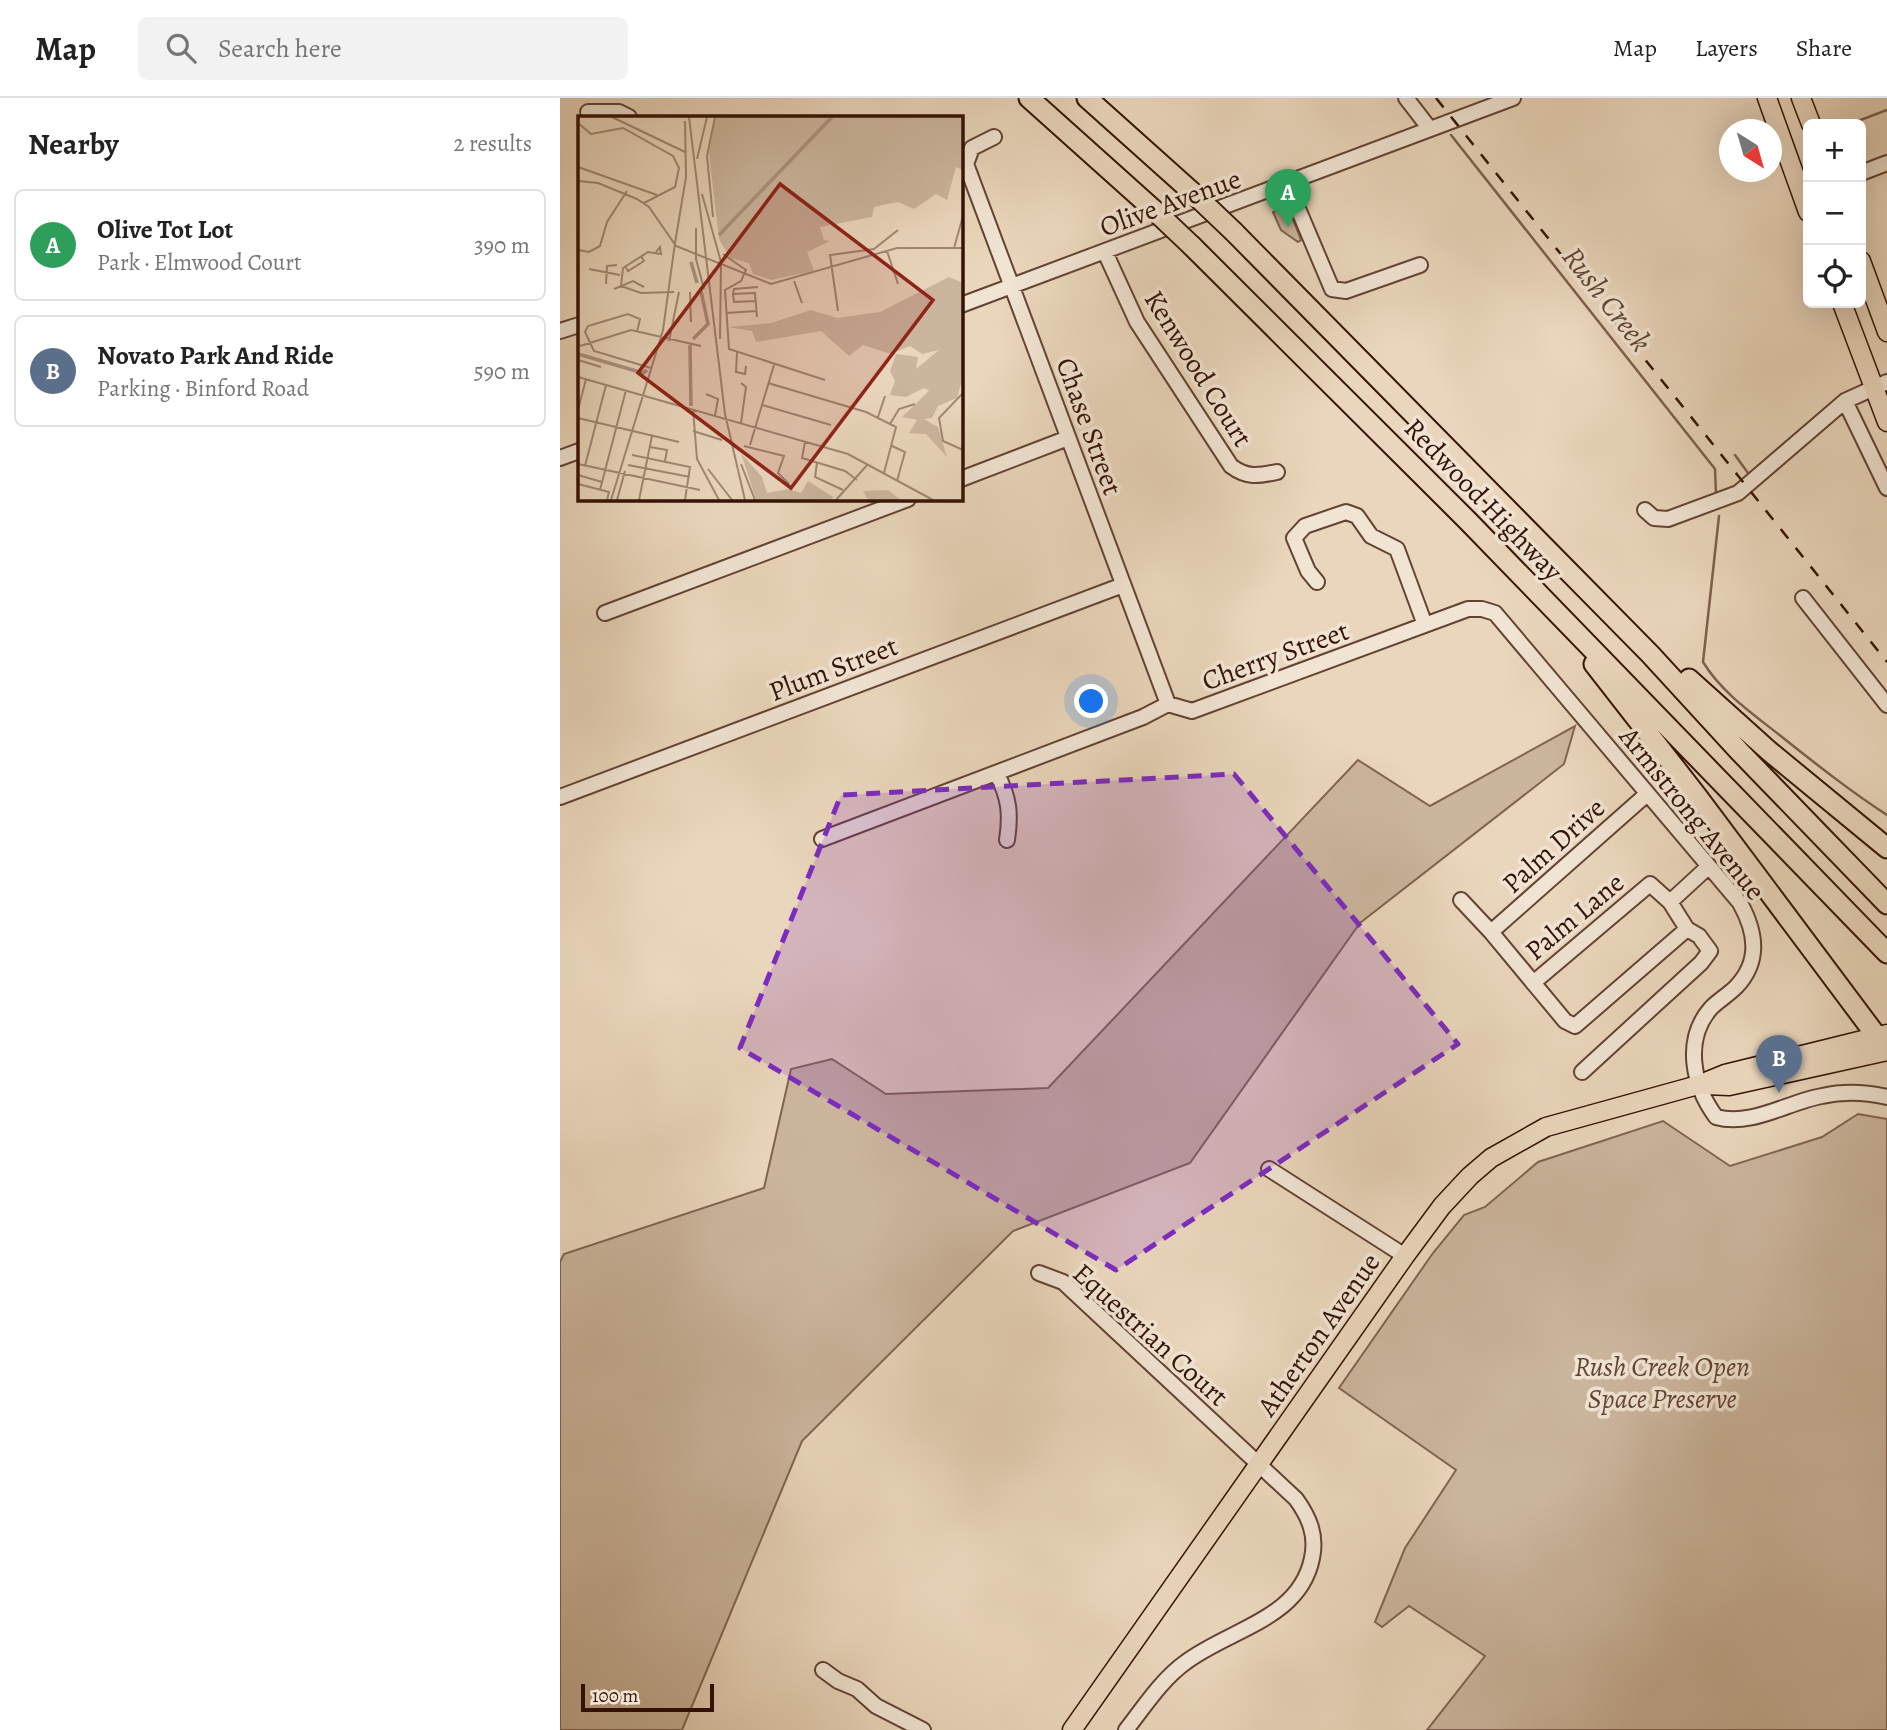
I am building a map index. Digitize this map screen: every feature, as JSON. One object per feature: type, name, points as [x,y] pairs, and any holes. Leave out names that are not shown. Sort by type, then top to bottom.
[{"type":"highway","name":"Redwood Highway","points":[[1029,98],[1192,246],[1571,628],[1887,953]]},
{"type":"highway","name":"Redwood Highway","points":[[1087,98],[1234,232],[1650,654],[1887,904]]},
{"type":"highway","points":[[1571,628],[1608,685],[1697,796],[1884,1043]]},
{"type":"highway","points":[[1650,654],[1684,674],[1749,734],[1887,848]]},
{"type":"main road","points":[[1767,98],[1803,198]]},
{"type":"main road","points":[[1801,98],[1809,119]]},
{"type":"main road","points":[[1866,275],[1887,332]]},
{"type":"main road","points":[[1844,308],[1880,384],[1887,422]]},
{"type":"main road","name":"Atherton Avenue","points":[[1072,1730],[1405,1256],[1442,1206],[1470,1176],[1518,1142],[1579,1116],[1698,1085],[1725,1074],[1884,1043]]},
{"type":"street","points":[[1406,98],[1430,129]]},
{"type":"street","name":"Olive Avenue","points":[[962,305],[1287,185],[1513,98]]},
{"type":"street","points":[[588,112],[619,112],[627,116]]},
{"type":"street","points":[[963,165],[972,148],[994,137]]},
{"type":"street","points":[[1866,171],[1887,163]]},
{"type":"street","name":"Chase Street","points":[[963,165],[1012,286],[1168,704]]},
{"type":"street","points":[[1287,185],[1332,289],[1346,291],[1420,265]]},
{"type":"street","name":"Kenwood Court","points":[[1105,252],[1137,322],[1231,466],[1241,474],[1258,477],[1276,472]]},
{"type":"street","points":[[560,331],[578,325]]},
{"type":"street","points":[[1646,510],[1654,518],[1668,519],[1738,493],[1845,401],[1880,384]]},
{"type":"street","points":[[1845,401],[1887,488]]},
{"type":"street","points":[[962,479],[1068,438]]},
{"type":"street","points":[[560,458],[578,451]]},
{"type":"street","points":[[606,613],[905,500]]},
{"type":"street","points":[[1317,582],[1308,571],[1294,538],[1305,526],[1346,512],[1357,516],[1371,536],[1397,549],[1425,625]]},
{"type":"street","name":"Plum Street","points":[[560,797],[1124,585]]},
{"type":"street","points":[[1803,598],[1887,705]]},
{"type":"street","name":"Cherry Street","points":[[822,839],[997,774],[1168,704],[1192,711],[1468,609],[1495,613],[1587,722]]},
{"type":"street","name":"Armstrong Avenue","points":[[1587,722],[1740,903],[1750,920],[1754,952],[1750,968],[1737,986],[1712,1007],[1696,1033],[1694,1053],[1698,1085]]},
{"type":"street","points":[[997,774],[1009,797],[1011,814],[1007,840]]},
{"type":"street","name":"Palm Drive","points":[[1492,932],[1647,794]]},
{"type":"street","points":[[1670,902],[1708,867]]},
{"type":"street","name":"Palm Lane","points":[[1533,982],[1650,884],[1670,902],[1687,929],[1706,944],[1710,951],[1582,1072]]},
{"type":"street","points":[[1461,900],[1492,932],[1565,1021],[1575,1026],[1687,929]]},
{"type":"street","points":[[1698,1085],[1716,1117],[1736,1121],[1822,1095],[1864,1092],[1887,1097]]},
{"type":"street","points":[[1269,1169],[1405,1256]]},
{"type":"street","name":"Equestrian Court","points":[[1039,1273],[1063,1282],[1296,1499],[1309,1517],[1315,1545],[1309,1573],[1296,1597],[1278,1611],[1213,1643],[1183,1663],[1126,1730]]},
{"type":"street","points":[[823,1670],[838,1681],[857,1689],[876,1706],[923,1730]]},
{"type":"highlighted area","points":[[1234,774],[1458,1044],[1116,1270],[740,1048],[841,795]]},
{"type":"green space","points":[[1288,207],[1301,240],[1298,242],[1281,230],[1273,212]]},
{"type":"green space","points":[[1575,726],[1564,764],[1360,923],[1190,1163],[1013,1231],[802,1441],[682,1730],[560,1730],[560,1262],[564,1254],[764,1188],[791,1069],[832,1059],[886,1094],[1048,1088],[1358,760],[1430,806]]},
{"type":"green space","name":"Rush Creek Open Space Preserve","points":[[1858,1114],[1887,1119],[1887,1730],[1427,1730],[1485,1656],[1409,1606],[1382,1627],[1375,1622],[1405,1548],[1456,1470],[1339,1388],[1433,1253],[1464,1215],[1485,1207],[1538,1162],[1663,1121],[1730,1166],[1822,1137]]},
{"type":"waterway","points":[[1863,119],[1887,110]]},
{"type":"waterway","name":"Rush Creek","points":[[1451,135],[1715,469],[1716,494]]},
{"type":"waterway","points":[[1735,455],[1748,473]]},
{"type":"waterway","name":"Rush Creek","points":[[1719,516],[1703,662],[1719,684],[1749,711],[1833,777],[1887,815]]},
{"type":"railway","points":[[1436,98],[1887,662]]},
{"type":"place","name":"Olive Tot Lot","points":[[1288,227]]},
{"type":"place","name":"Novato Park And Ride","points":[[1779,1093]]}]
